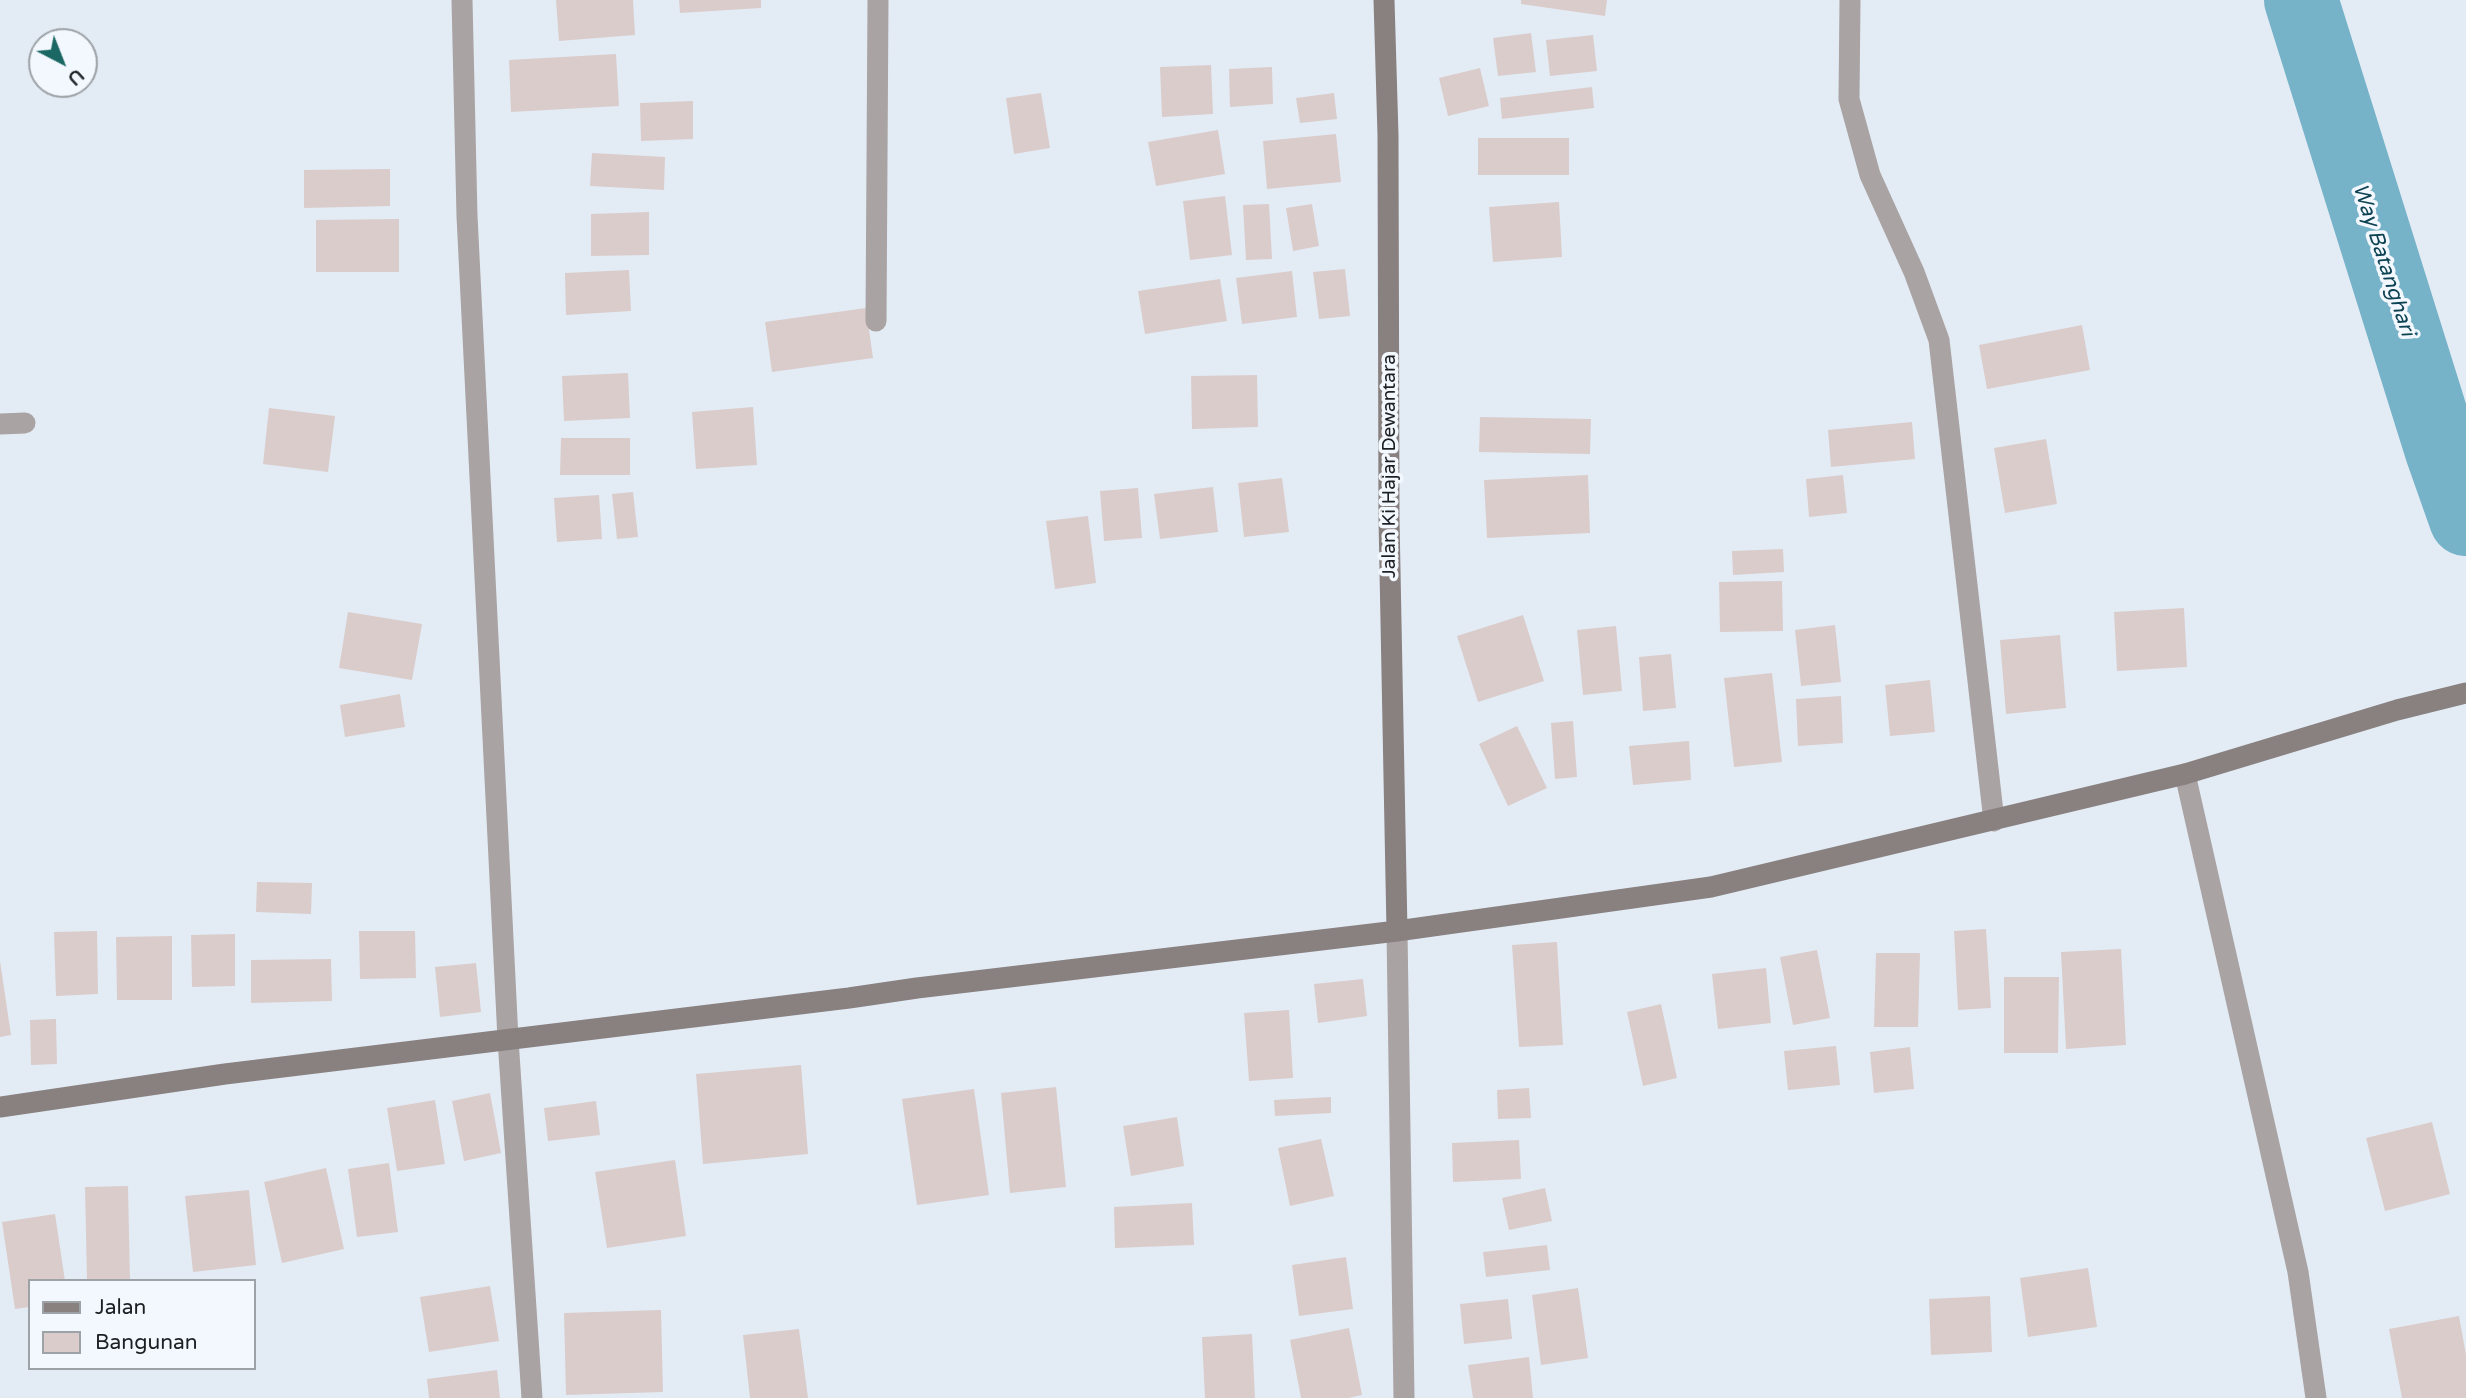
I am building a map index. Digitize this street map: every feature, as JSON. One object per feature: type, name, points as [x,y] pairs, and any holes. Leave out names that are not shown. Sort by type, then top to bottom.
[{"type":"main road","name":"Jalan Ki Hajar Dewantara","points":[[1384,0],[1388,135],[1389,519],[1397,931]]},
{"type":"main road","points":[[0,1107],[225,1074],[1397,931],[1711,887],[2185,774],[2396,710],[2466,693]]},
{"type":"street","points":[[462,0],[467,216],[508,1039],[532,1398]]},
{"type":"street","points":[[876,321],[878,0]]},
{"type":"street","points":[[1850,0],[1849,99],[1870,174],[1914,272],[1939,340],[1994,821]]},
{"type":"street","points":[[0,425],[25,423]]},
{"type":"street","points":[[2185,774],[2298,1272],[2316,1398]]},
{"type":"street","points":[[1397,931],[1405,1398]]},
{"type":"building","points":[[556,0],[633,0],[635,35],[559,41]]},
{"type":"building","points":[[679,0],[761,0],[761,8],[680,13]]},
{"type":"building","points":[[1521,0],[1607,0],[1605,16],[1521,4]]},
{"type":"building","points":[[1531,33],[1536,72],[1498,76],[1493,38]]},
{"type":"building","points":[[1593,35],[1597,71],[1550,76],[1546,40]]},
{"type":"building","points":[[616,54],[619,106],[511,112],[509,60]]},
{"type":"building","points":[[1211,65],[1213,114],[1162,117],[1160,67]]},
{"type":"building","points":[[1272,67],[1273,104],[1230,107],[1229,69]]},
{"type":"building","points":[[1480,68],[1489,106],[1448,116],[1439,78]]},
{"type":"building","points":[[1592,87],[1594,108],[1502,119],[1500,98]]},
{"type":"building","points":[[1041,93],[1050,148],[1014,154],[1006,98]]},
{"type":"building","points":[[1334,93],[1337,119],[1300,123],[1296,98]]},
{"type":"building","points":[[693,101],[693,139],[641,141],[640,103]]},
{"type":"building","points":[[1218,130],[1225,174],[1156,186],[1148,142]]},
{"type":"building","points":[[1336,134],[1341,182],[1267,189],[1263,141]]},
{"type":"building","points":[[1478,138],[1569,138],[1569,175],[1478,175]]},
{"type":"building","points":[[592,153],[665,157],[664,190],[590,186]]},
{"type":"building","points":[[390,169],[390,206],[304,208],[304,170]]},
{"type":"building","points":[[1225,196],[1232,255],[1190,260],[1183,201]]},
{"type":"building","points":[[1559,202],[1562,257],[1493,262],[1489,207]]},
{"type":"building","points":[[1269,204],[1272,259],[1246,260],[1243,205]]},
{"type":"building","points":[[1312,204],[1319,246],[1293,251],[1286,208]]},
{"type":"building","points":[[649,212],[649,255],[591,256],[591,214]]},
{"type":"building","points":[[399,219],[399,272],[316,272],[316,220]]},
{"type":"building","points":[[1345,269],[1350,316],[1319,319],[1313,272]]},
{"type":"building","points":[[629,270],[631,311],[566,315],[565,273]]},
{"type":"building","points":[[1292,271],[1297,317],[1242,324],[1236,278]]},
{"type":"building","points":[[1220,279],[1227,321],[1145,334],[1138,291]]},
{"type":"building","points":[[866,308],[873,358],[772,372],[765,322]]},
{"type":"building","points":[[2082,325],[2090,370],[1987,389],[1979,345]]},
{"type":"building","points":[[628,373],[630,418],[564,421],[562,376]]},
{"type":"building","points":[[1257,375],[1258,427],[1192,429],[1191,376]]},
{"type":"building","points":[[753,407],[757,465],[696,469],[692,412]]},
{"type":"building","points":[[269,408],[335,416],[328,472],[263,464]]},
{"type":"building","points":[[1480,417],[1591,419],[1590,454],[1479,452]]},
{"type":"building","points":[[1912,422],[1915,459],[1831,467],[1828,430]]},
{"type":"building","points":[[561,438],[630,438],[630,475],[560,475]]},
{"type":"building","points":[[2046,439],[2057,504],[2005,513],[1994,448]]},
{"type":"building","points":[[1588,475],[1590,533],[1487,538],[1484,480]]},
{"type":"building","points":[[1843,475],[1847,513],[1809,517],[1806,479]]},
{"type":"building","points":[[1282,478],[1289,532],[1244,537],[1238,483]]},
{"type":"building","points":[[1213,487],[1218,532],[1160,539],[1154,494]]},
{"type":"building","points":[[1138,488],[1142,538],[1104,541],[1100,491]]},
{"type":"building","points":[[633,492],[638,537],[617,539],[612,494]]},
{"type":"building","points":[[599,495],[602,539],[557,542],[554,498]]},
{"type":"building","points":[[1088,516],[1096,583],[1055,589],[1046,521]]},
{"type":"building","points":[[1783,549],[1784,572],[1733,575],[1732,551]]},
{"type":"building","points":[[1782,581],[1783,631],[1720,632],[1719,582]]},
{"type":"building","points":[[2184,608],[2187,667],[2117,671],[2114,612]]},
{"type":"building","points":[[348,612],[422,624],[412,680],[339,668]]},
{"type":"building","points":[[1523,615],[1544,681],[1478,702],[1457,636]]},
{"type":"building","points":[[1835,625],[1841,682],[1801,686],[1795,630]]},
{"type":"building","points":[[1616,626],[1622,691],[1583,695],[1577,630]]},
{"type":"building","points":[[2060,635],[2066,708],[2006,714],[2000,640]]},
{"type":"building","points":[[1671,654],[1676,708],[1643,711],[1639,657]]},
{"type":"building","points":[[1772,673],[1782,762],[1734,767],[1724,678]]},
{"type":"building","points":[[1930,680],[1935,732],[1890,736],[1885,685]]},
{"type":"building","points":[[400,694],[405,727],[345,737],[340,705]]},
{"type":"building","points":[[1841,696],[1843,743],[1798,746],[1796,699]]},
{"type":"building","points":[[1573,721],[1577,777],[1555,779],[1551,723]]},
{"type":"building","points":[[1517,726],[1547,788],[1508,806],[1479,744]]},
{"type":"building","points":[[1689,741],[1691,780],[1633,785],[1629,746]]},
{"type":"building","points":[[257,882],[312,883],[311,914],[256,912]]},
{"type":"building","points":[[1986,929],[1991,1008],[1958,1010],[1954,931]]},
{"type":"building","points":[[97,931],[98,994],[56,996],[54,932]]},
{"type":"building","points":[[359,931],[415,931],[416,978],[360,979]]},
{"type":"building","points":[[235,934],[235,986],[192,987],[191,935]]},
{"type":"building","points":[[172,936],[172,1000],[117,1000],[116,937]]},
{"type":"building","points":[[1557,942],[1563,1045],[1519,1047],[1512,945]]},
{"type":"building","points":[[2121,949],[2126,1045],[2066,1049],[2061,952]]},
{"type":"building","points":[[1817,950],[1830,1018],[1793,1025],[1780,957]]},
{"type":"building","points":[[1876,953],[1920,953],[1918,1027],[1874,1027]]},
{"type":"building","points":[[331,959],[332,1001],[251,1003],[251,960]]},
{"type":"building","points":[[0,961],[11,1035],[0,1037]]},
{"type":"building","points":[[476,963],[481,1012],[440,1017],[435,967]]},
{"type":"building","points":[[1766,968],[1771,1023],[1718,1029],[1712,974]]},
{"type":"building","points":[[2004,977],[2059,977],[2058,1053],[2004,1053]]},
{"type":"building","points":[[1363,979],[1367,1016],[1318,1023],[1314,984]]},
{"type":"building","points":[[1661,1004],[1677,1078],[1643,1086],[1627,1012]]},
{"type":"building","points":[[1289,1010],[1293,1078],[1249,1081],[1244,1013]]},
{"type":"building","points":[[56,1019],[57,1064],[31,1065],[30,1020]]},
{"type":"building","points":[[1836,1046],[1840,1085],[1788,1090],[1784,1051]]},
{"type":"building","points":[[1910,1047],[1914,1089],[1874,1093],[1870,1052]]},
{"type":"building","points":[[801,1065],[808,1154],[703,1164],[696,1074]]},
{"type":"building","points":[[1056,1087],[1066,1187],[1010,1193],[1001,1093]]},
{"type":"building","points":[[1529,1088],[1531,1118],[1498,1119],[1497,1090]]},
{"type":"building","points":[[974,1089],[989,1195],[917,1205],[902,1099]]},
{"type":"building","points":[[490,1093],[501,1153],[464,1161],[452,1101]]},
{"type":"building","points":[[1331,1097],[1331,1113],[1275,1116],[1274,1100]]},
{"type":"building","points":[[435,1100],[445,1164],[397,1171],[387,1108]]},
{"type":"building","points":[[596,1101],[600,1135],[548,1141],[544,1108]]},
{"type":"building","points":[[1177,1117],[1184,1166],[1131,1176],[1123,1126]]},
{"type":"building","points":[[2432,1122],[2450,1194],[2385,1211],[2366,1138]]},
{"type":"building","points":[[1321,1139],[1334,1196],[1290,1206],[1278,1148]]},
{"type":"building","points":[[1519,1140],[1521,1179],[1453,1182],[1452,1143]]},
{"type":"building","points":[[675,1160],[686,1236],[607,1248],[595,1172]]},
{"type":"building","points":[[389,1163],[398,1232],[357,1237],[348,1169]]},
{"type":"building","points":[[326,1168],[344,1249],[282,1263],[264,1182]]},
{"type":"building","points":[[128,1186],[130,1279],[87,1279],[85,1187]]},
{"type":"building","points":[[1545,1188],[1552,1221],[1509,1230],[1502,1198]]},
{"type":"building","points":[[249,1190],[256,1265],[193,1272],[185,1196]]},
{"type":"building","points":[[1192,1203],[1194,1245],[1115,1248],[1114,1207]]},
{"type":"building","points":[[55,1214],[65,1279],[28,1279],[28,1307],[15,1309],[2,1222]]},
{"type":"building","points":[[1547,1245],[1550,1270],[1486,1277],[1483,1252]]},
{"type":"building","points":[[1346,1257],[1353,1309],[1299,1316],[1292,1265]]},
{"type":"building","points":[[2088,1268],[2097,1327],[2028,1337],[2020,1278]]},
{"type":"building","points":[[490,1286],[499,1341],[429,1352],[420,1297]]},
{"type":"building","points":[[1578,1288],[1588,1358],[1541,1365],[1532,1295]]},
{"type":"building","points":[[1990,1296],[1992,1352],[1931,1355],[1929,1299]]},
{"type":"building","points":[[1508,1299],[1512,1339],[1464,1344],[1460,1304]]},
{"type":"building","points":[[661,1310],[663,1392],[566,1395],[564,1313]]},
{"type":"building","points":[[2459,1316],[2466,1355],[2466,1398],[2402,1398],[2389,1329]]},
{"type":"building","points":[[1349,1328],[1362,1395],[1348,1398],[1301,1398],[1290,1340]]},
{"type":"building","points":[[799,1329],[808,1398],[750,1398],[743,1335]]},
{"type":"building","points":[[1252,1334],[1255,1398],[1205,1398],[1202,1337]]},
{"type":"building","points":[[1529,1357],[1533,1398],[1473,1398],[1468,1365]]},
{"type":"building","points":[[497,1370],[500,1398],[429,1398],[427,1379]]},
{"type":"waterway","name":"Way Batanghari","points":[[2301,0],[2442,451],[2466,519]]}]
